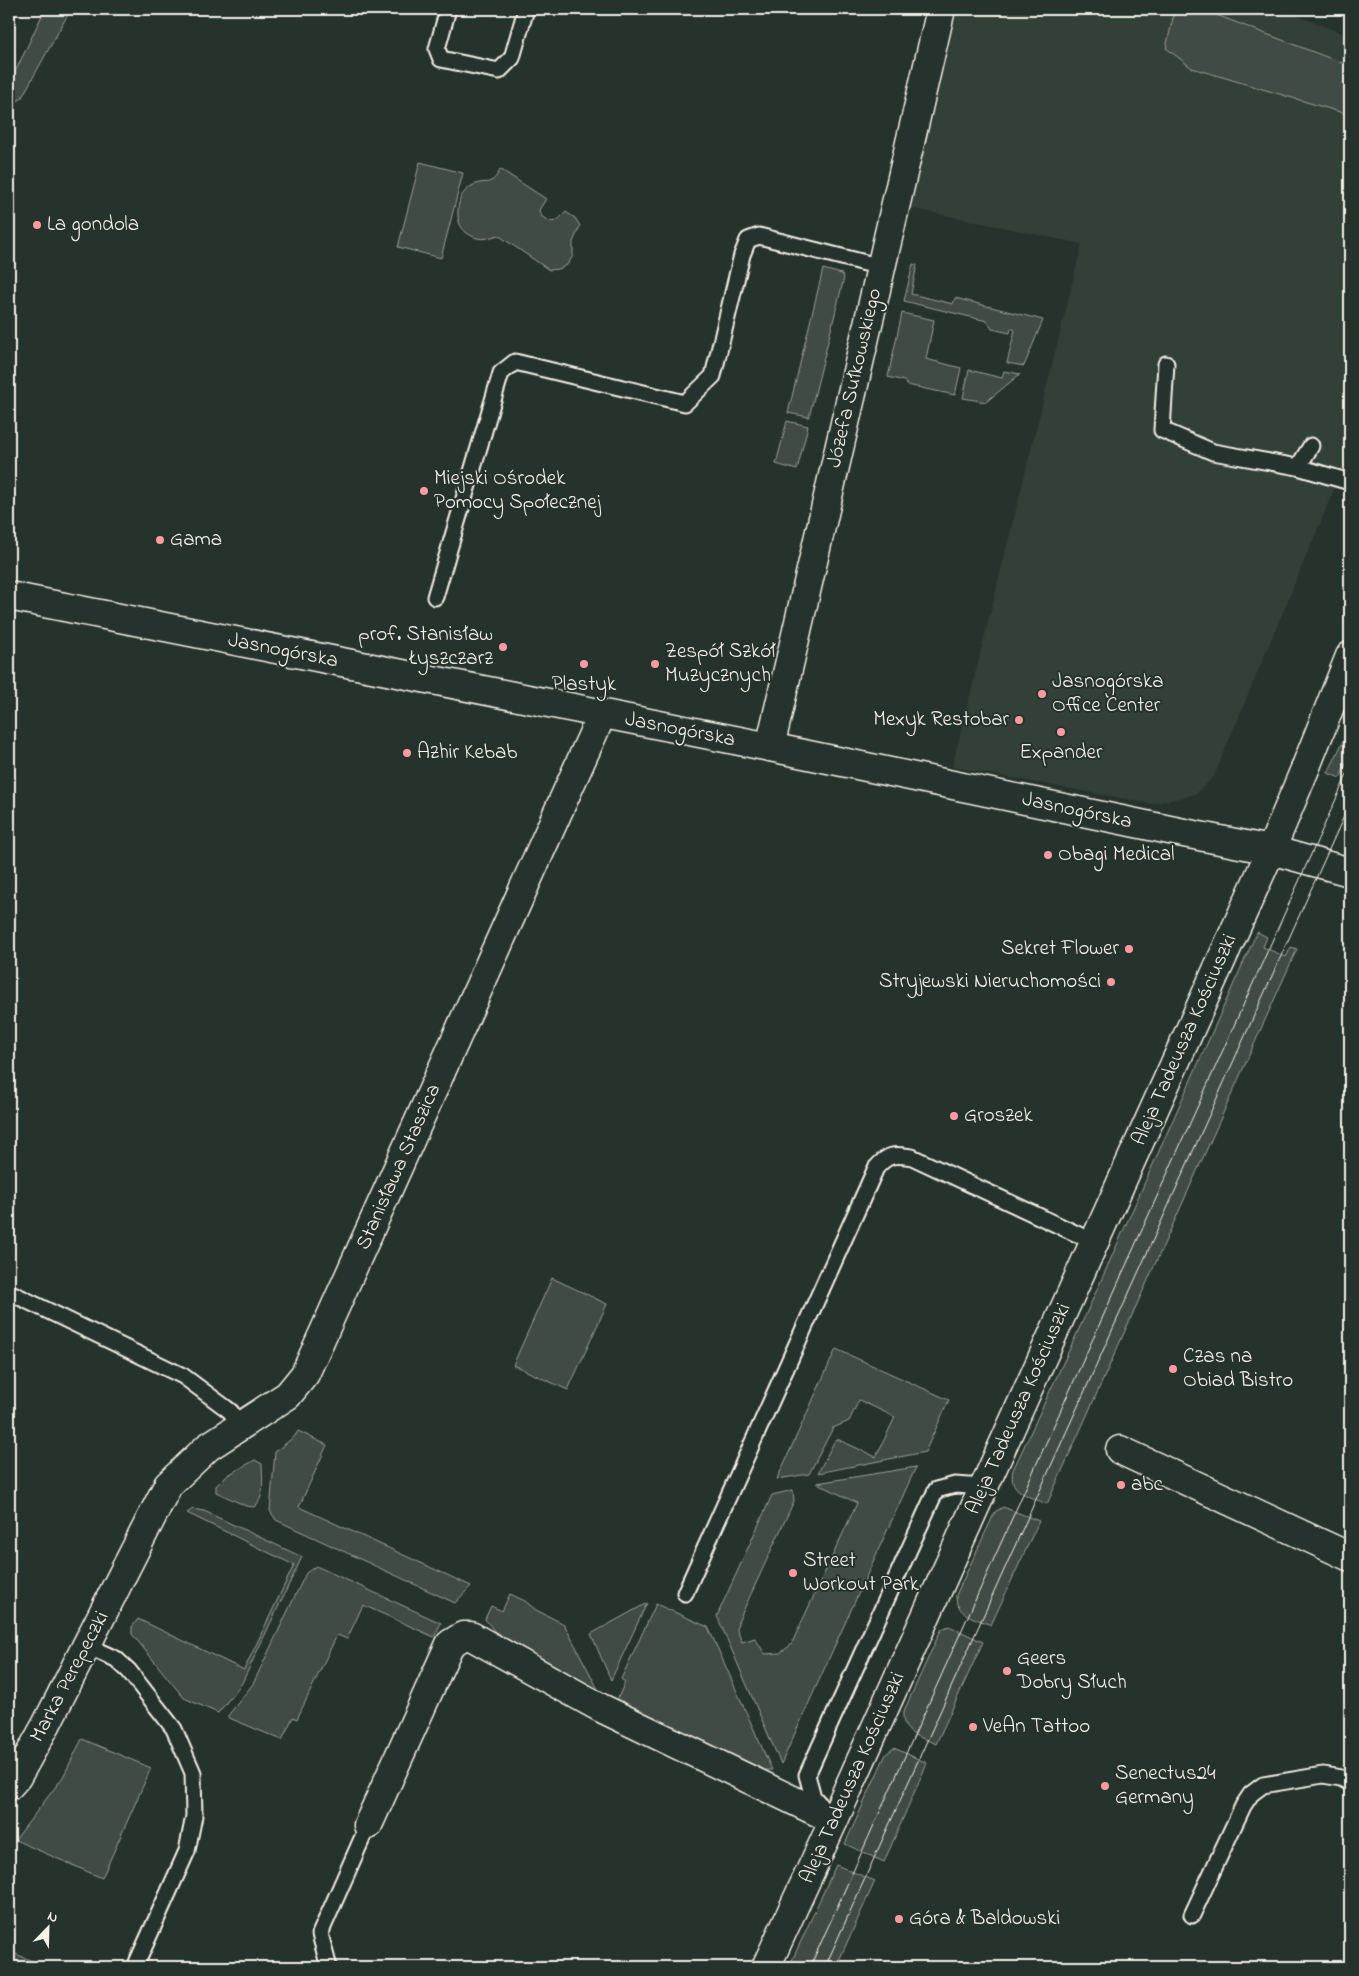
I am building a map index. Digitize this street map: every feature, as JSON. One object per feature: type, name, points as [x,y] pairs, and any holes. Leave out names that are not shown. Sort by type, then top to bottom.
[{"type":"street","name":"Józefa Sułkowskiego","points":[[770,747],[941,9]]},
{"type":"street","name":"Jasnogórska","points":[[9,596],[770,747],[1271,850],[1350,872]]},
{"type":"street","name":"Aleja Tadeusza Kościuszki","points":[[766,1967],[1271,850],[1306,769],[1350,656]]},
{"type":"street","name":"Stanisława Staszica","points":[[127,1566],[168,1485],[208,1447],[288,1395],[305,1374],[332,1318],[602,714]]},
{"type":"street","points":[[1120,1450],[1350,1557]]},
{"type":"street","name":"Marka Perepeczki","points":[[9,1786],[17,1777],[87,1646],[127,1566]]},
{"type":"street","points":[[368,1825],[450,1644],[463,1636],[470,1636],[601,1708],[834,1820]]},
{"type":"lane","points":[[448,9],[437,49],[441,60],[499,71],[512,58],[526,9]]},
{"type":"lane","points":[[435,597],[501,372],[515,362],[685,402],[713,376],[742,256],[748,240],[759,236],[881,267]]},
{"type":"lane","points":[[1166,364],[1162,430],[1213,452],[1298,467],[1350,482]]},
{"type":"lane","points":[[1298,467],[1311,446]]},
{"type":"lane","points":[[685,1593],[876,1168],[883,1159],[894,1154],[912,1157],[1094,1242]]},
{"type":"lane","points":[[9,1292],[184,1376],[231,1412],[239,1428]]},
{"type":"lane","points":[[834,1820],[813,1797],[807,1776],[811,1766],[936,1490],[955,1485],[984,1487]]},
{"type":"lane","points":[[87,1646],[116,1659],[130,1672],[174,1729],[193,1773],[194,1816],[187,1851],[135,1967]]},
{"type":"lane","points":[[1192,1915],[1243,1806],[1251,1794],[1263,1785],[1323,1775],[1341,1778],[1350,1783]]},
{"type":"lane","points":[[327,1967],[328,1964],[320,1934],[368,1825]]},
{"type":"shaded area","points":[[45,9],[71,9],[21,99],[9,103],[9,85]]},
{"type":"shaded area","points":[[957,9],[1280,9],[1350,36],[1350,452],[1214,776],[1196,794],[1153,804],[952,767],[1082,244],[910,208]]},
{"type":"shaded area","points":[[1175,9],[1201,9],[1350,66],[1350,115],[1192,68],[1166,48]]},
{"type":"shaded area","points":[[420,162],[463,173],[441,258],[398,247]]},
{"type":"shaded area","points":[[500,169],[546,199],[539,210],[541,216],[545,219],[554,222],[566,212],[575,218],[580,226],[573,242],[573,256],[567,265],[559,269],[549,270],[498,235],[482,239],[475,238],[460,225],[458,209],[460,199],[466,190],[474,185],[493,180]]},
{"type":"shaded area","points":[[913,264],[917,265],[911,294],[953,304],[955,298],[1043,320],[1024,366],[1007,363],[1015,330],[1011,328],[1010,333],[992,329],[987,321],[904,301]]},
{"type":"shaded area","points":[[823,269],[842,274],[844,278],[809,417],[788,413]]},
{"type":"shaded area","points":[[902,313],[934,320],[926,359],[961,368],[955,395],[907,385],[904,381],[888,377]]},
{"type":"shaded area","points":[[969,370],[1002,378],[1004,371],[1020,374],[986,402],[963,398]]},
{"type":"shaded area","points":[[787,421],[808,426],[797,470],[776,464]]},
{"type":"shaded area","points":[[1350,727],[1350,755],[1340,778],[1328,773]]},
{"type":"shaded area","points":[[1257,932],[1267,937],[1263,947],[1286,957],[1291,947],[1297,949],[1047,1504],[1017,1489],[1012,1477],[1013,1470],[1086,1314]]},
{"type":"shaded area","points":[[552,1278],[607,1304],[568,1390],[513,1365]]},
{"type":"shaded area","points":[[836,1349],[949,1400],[925,1452],[818,1473],[837,1439],[876,1457],[895,1417],[859,1400],[849,1421],[833,1428],[809,1474],[777,1479]]},
{"type":"shaded area","points":[[298,1431],[327,1445],[299,1507],[471,1586],[455,1603],[276,1520],[270,1511],[275,1452],[295,1436]]},
{"type":"shaded area","points":[[255,1460],[262,1464],[263,1481],[262,1493],[254,1507],[246,1506],[216,1492],[216,1486],[226,1476]]},
{"type":"shaded area","points":[[916,1467],[781,1764],[717,1616],[772,1495],[793,1490],[794,1501],[738,1622],[737,1630],[742,1642],[755,1638],[765,1654],[780,1653],[791,1645],[857,1503],[817,1483]]},
{"type":"shaded area","points":[[1003,1507],[1039,1521],[991,1625],[973,1618],[963,1611],[959,1607],[956,1595],[995,1512]]},
{"type":"shaded area","points":[[193,1509],[204,1511],[302,1557],[242,1683],[218,1713],[184,1698],[132,1634],[132,1627],[138,1619],[244,1670],[294,1565],[187,1513]]},
{"type":"shaded area","points":[[316,1566],[441,1623],[434,1637],[363,1605],[347,1639],[337,1635],[297,1719],[293,1717],[282,1740],[227,1717],[253,1684],[306,1573]]},
{"type":"shaded area","points":[[510,1594],[564,1624],[600,1693],[495,1632],[485,1619],[491,1606],[502,1611]]},
{"type":"shaded area","points":[[647,1603],[611,1680],[591,1634]]},
{"type":"shaded area","points":[[656,1604],[708,1627],[772,1770],[765,1770],[617,1700],[625,1682],[621,1679]]},
{"type":"shaded area","points":[[949,1626],[983,1642],[936,1744],[913,1734],[905,1726],[903,1713],[940,1632]]},
{"type":"shaded area","points":[[82,1739],[151,1768],[102,1878],[15,1840],[63,1777]]},
{"type":"shaded area","points":[[894,1748],[927,1763],[884,1862],[845,1844],[886,1754]]},
{"type":"shaded area","points":[[836,1865],[875,1881],[836,1967],[789,1967]]},
{"type":"shaded area","points":[[9,1951],[46,1967],[19,1967],[9,1963]]},
{"type":"tram line","points":[[810,1967],[1350,768]]},
{"type":"tram line","points":[[825,1967],[1350,803]]},
{"type":"place","name":"La gondola","points":[[37,225]]},
{"type":"place","name":"Miejski Ośrodek Pomocy Społecznej","points":[[424,491]]},
{"type":"place","name":"Gama","points":[[160,540]]},
{"type":"place","name":"prof. Stanisław Łyszczarz","points":[[503,647]]},
{"type":"place","name":"Plastyk","points":[[584,664]]},
{"type":"place","name":"Zespół Szkół Muzycznych","points":[[655,664]]},
{"type":"place","name":"Jasnogórska Office Center","points":[[1042,694]]},
{"type":"place","name":"Mexyk Restobar","points":[[1019,720]]},
{"type":"place","name":"Expander","points":[[1061,732]]},
{"type":"place","name":"Azhir Kebab","points":[[407,753]]},
{"type":"place","name":"Obagi Medical","points":[[1048,855]]},
{"type":"place","name":"Sekret Flower","points":[[1129,949]]},
{"type":"place","name":"Stryjewski Nieruchomości","points":[[1111,982]]},
{"type":"place","name":"Groszek","points":[[954,1116]]},
{"type":"place","name":"Czas na Obiad Bistro","points":[[1173,1369]]},
{"type":"place","name":"abc","points":[[1121,1485]]},
{"type":"place","name":"Street Workout Park","points":[[793,1573]]},
{"type":"place","name":"Geers Dobry Słuch","points":[[1007,1671]]},
{"type":"place","name":"VeAn Tattoo","points":[[973,1727]]},
{"type":"place","name":"Senectus24 Germany","points":[[1105,1786]]},
{"type":"place","name":"Góra & Baldowski","points":[[899,1919]]}]
